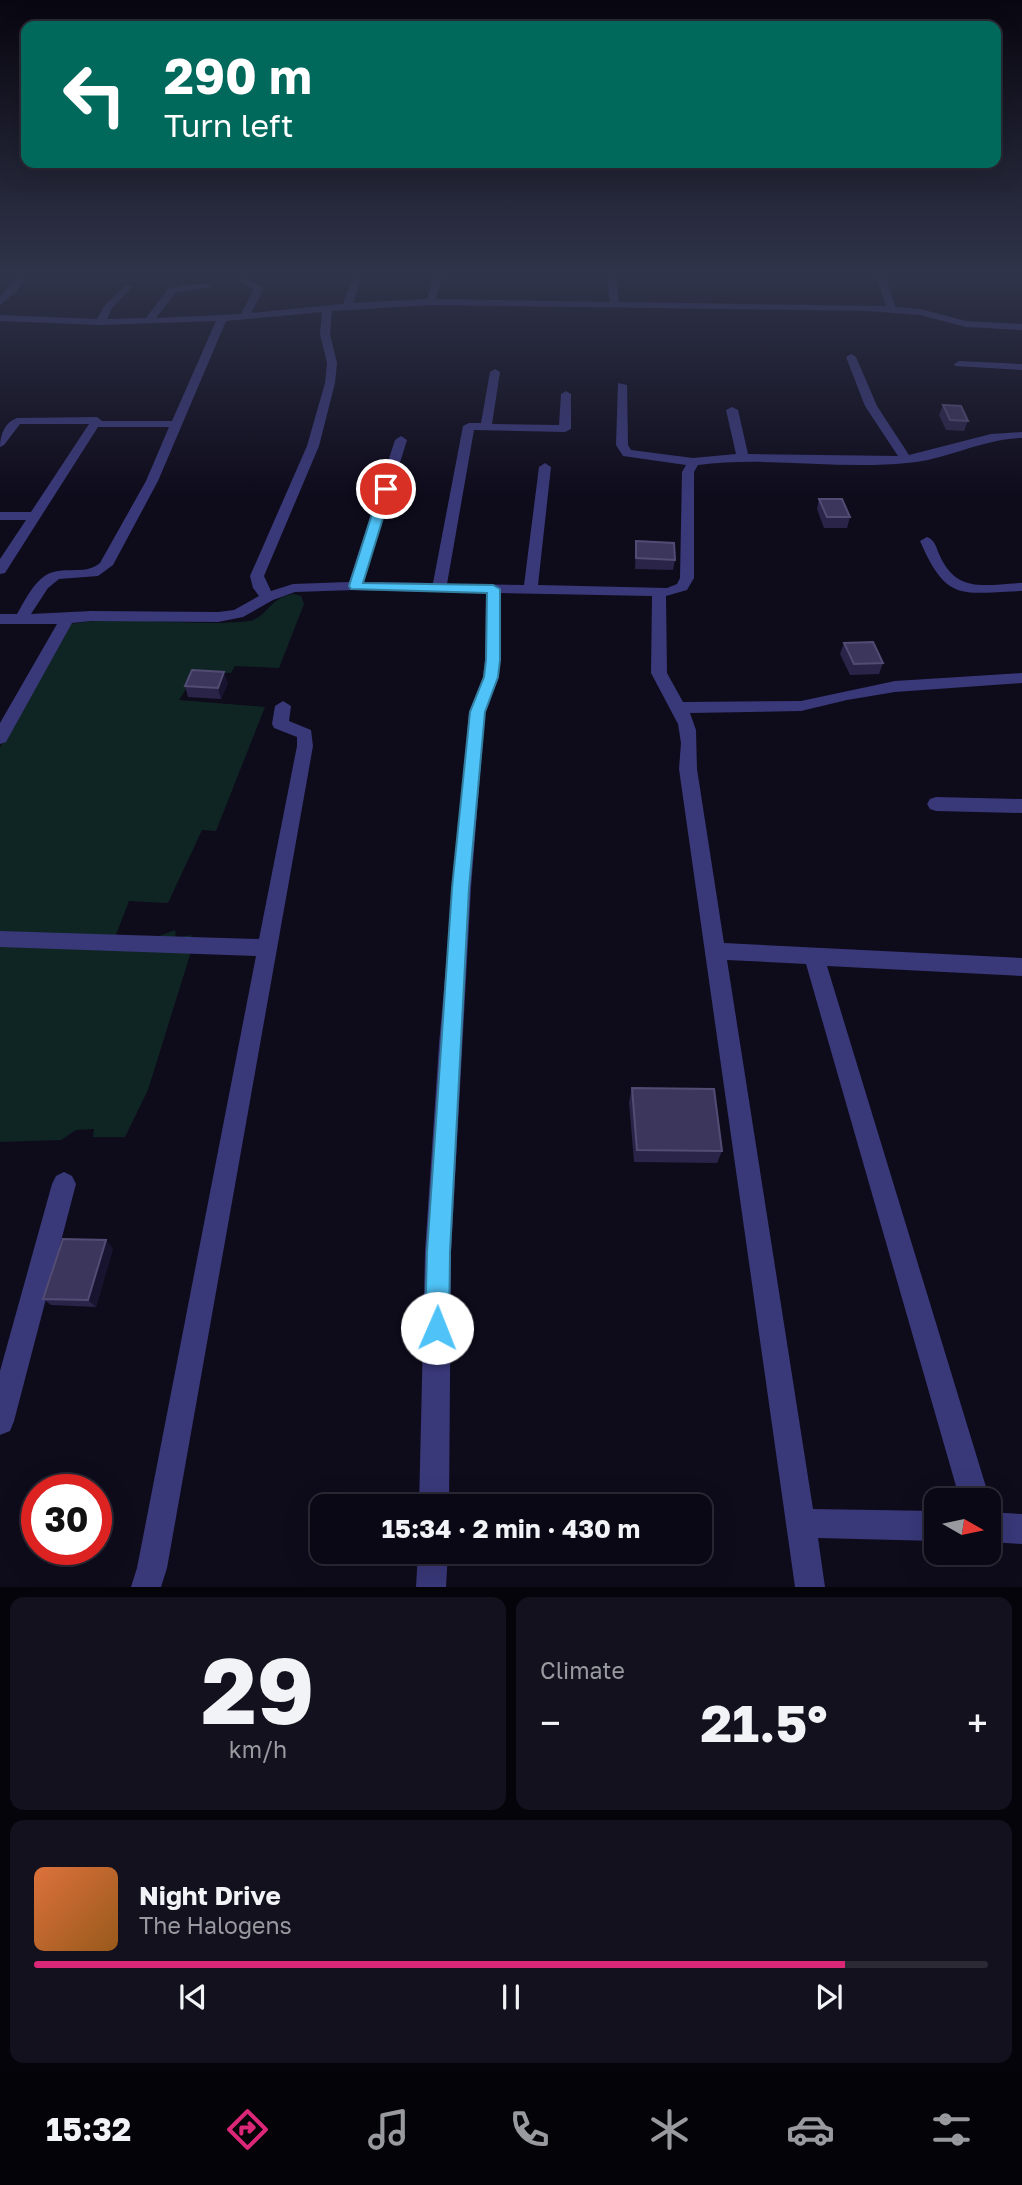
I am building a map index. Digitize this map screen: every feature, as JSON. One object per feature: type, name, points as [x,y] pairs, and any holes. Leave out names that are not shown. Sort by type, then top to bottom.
[{"type":"street","points":[[21,619],[51,578],[64,574],[97,573],[106,565],[152,481],[209,348]]},
{"type":"street","points":[[268,597],[260,588],[257,576],[313,446],[330,383],[332,363],[329,348]]},
{"type":"street","points":[[851,358],[870,406],[906,460]]},
{"type":"street","points":[[959,365],[1022,368]]},
{"type":"street","points":[[486,427],[495,372]]},
{"type":"street","points":[[622,385],[622,445],[627,453],[693,462],[743,459],[906,460],[948,452],[990,435],[1022,435]]},
{"type":"street","points":[[439,588],[469,426],[565,429],[566,394]]},
{"type":"street","points":[[732,410],[743,459]]},
{"type":"street","points":[[0,443],[17,421],[97,421],[96,424]]},
{"type":"street","points":[[96,424],[176,424]]},
{"type":"street","points":[[0,570],[96,424]]},
{"type":"street","points":[[355,586],[401,440]]},
{"type":"street","points":[[0,619],[228,616],[250,609],[286,589],[355,586],[659,592],[678,590],[687,578],[688,472],[693,462]]},
{"type":"street","points":[[531,589],[545,467]]},
{"type":"street","points":[[0,516],[37,516]]},
{"type":"street","points":[[927,541],[949,582],[968,587],[1022,587]]},
{"type":"street","points":[[434,1494],[438,1252],[450,1044],[477,712],[491,677],[493,660],[493,589]]},
{"type":"street","points":[[659,592],[659,673],[661,686],[684,718],[689,733],[688,769],[810,1587]]},
{"type":"street","points":[[0,738],[67,619]]},
{"type":"street","points":[[677,708],[801,706],[854,693],[925,684],[1022,678]]},
{"type":"street","points":[[146,1587],[155,1555],[267,948],[286,861],[305,746],[305,734],[280,724],[283,706]]},
{"type":"street","points":[[936,804],[1022,806]]},
{"type":"street","points":[[0,939],[267,948]]},
{"type":"street","points":[[714,951],[1022,967]]},
{"type":"street","points":[[814,956],[971,1488]]},
{"type":"street","points":[[0,1421],[65,1184]]},
{"type":"street","points":[[800,1523],[924,1526]]},
{"type":"street","points":[[1001,1528],[1022,1529]]},
{"type":"street","points":[[431,1587],[432,1564]]},
{"type":"green space","points":[[294,594],[301,596],[304,604],[279,668],[235,666],[231,673],[197,672],[179,700],[265,707],[216,831],[202,830],[168,903],[129,901],[116,935],[154,938],[175,930],[176,938],[191,935],[194,942],[148,1090],[125,1137],[93,1137],[94,1129],[76,1130],[61,1140],[0,1142],[0,747],[70,624],[114,620],[204,623],[249,621],[260,616],[279,599]]},
{"type":"building","points":[[943,405],[961,406],[968,421],[950,420]]},
{"type":"building","points":[[819,499],[842,499],[850,517],[827,517]]},
{"type":"building","points":[[636,541],[674,543],[675,560],[636,558]]},
{"type":"building","points":[[873,642],[883,663],[854,664],[844,643]]},
{"type":"building","points":[[192,670],[224,672],[218,688],[185,686]]},
{"type":"building","points":[[632,1088],[714,1089],[722,1151],[637,1150]]},
{"type":"building","points":[[63,1239],[106,1240],[88,1300],[43,1299]]},
{"type":"route","points":[[386,489],[355,586],[493,589],[493,660],[491,677],[477,712],[461,888],[438,1252],[437,1328]]}]
